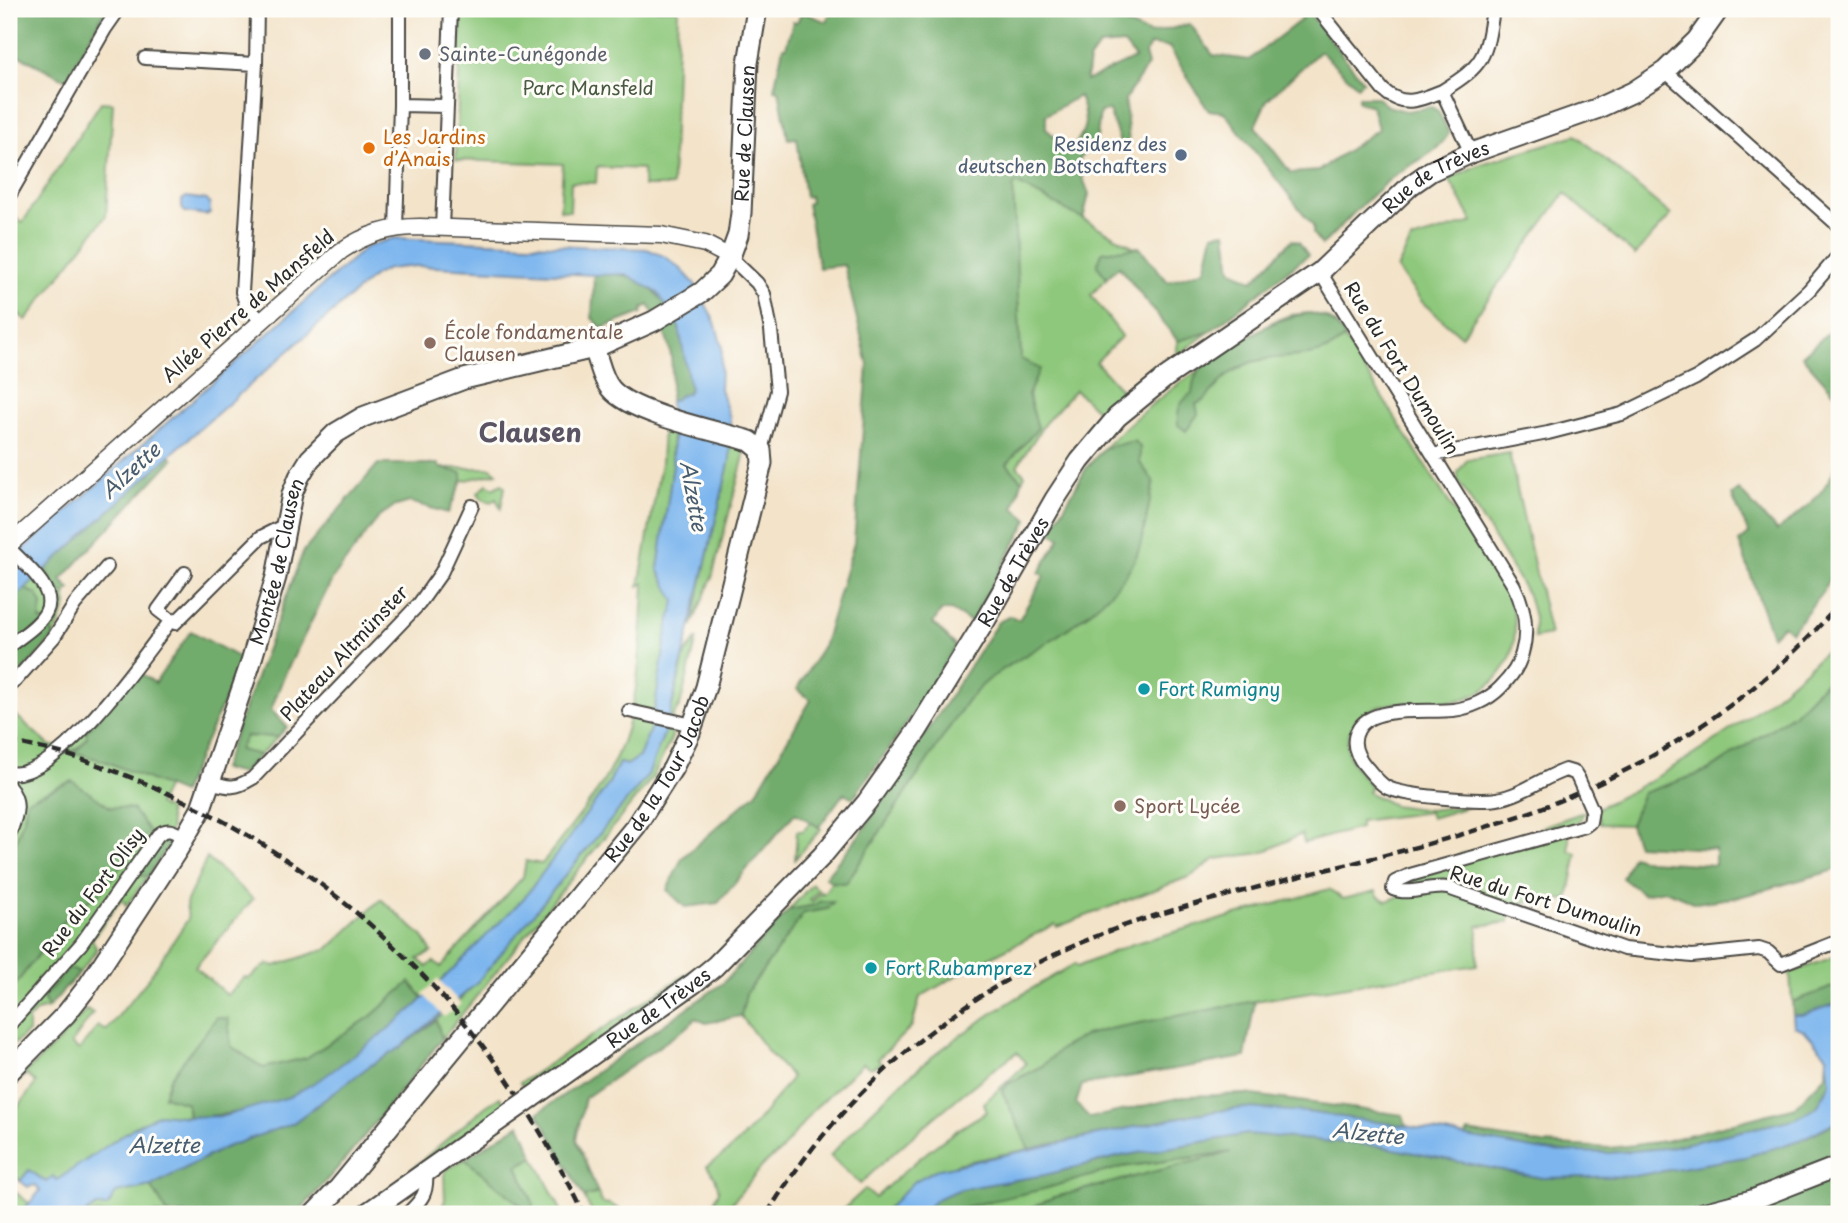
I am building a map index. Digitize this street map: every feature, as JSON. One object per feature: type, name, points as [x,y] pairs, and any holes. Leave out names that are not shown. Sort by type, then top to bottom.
[{"type":"main road","name":"Rue de Clausen","points":[[730,257],[738,235],[741,213],[748,63],[757,9]]},
{"type":"main road","name":"Rue de Trèves","points":[[366,1214],[694,983],[715,966],[834,842],[867,802],[917,731],[985,621],[1055,499],[1080,461],[1117,416],[1166,377],[1320,272],[1411,185],[1432,171],[1471,153],[1596,109],[1633,92],[1665,71],[1697,40],[1719,9]]},
{"type":"main road","name":"Allée Pierre de Mansfeld","points":[[11,549],[341,251],[376,232],[396,228],[442,228],[662,235],[705,244],[730,257]]},
{"type":"main road","name":"Montée de Clausen","points":[[9,1072],[88,986],[200,811],[261,628],[276,577],[285,525],[299,477],[321,445],[351,423],[464,380],[594,348],[654,321],[702,292],[720,275],[730,257]]},
{"type":"main road","points":[[594,348],[610,389],[631,403],[667,417],[750,441],[761,450]]},
{"type":"main road","name":"Rue de la Tour Jacob","points":[[314,1214],[345,1181],[636,826],[673,768],[693,725],[706,687],[762,463],[761,450]]},
{"type":"main road","points":[[1699,1214],[1752,1199],[1839,1166]]},
{"type":"street","points":[[9,196],[119,9]]},
{"type":"street","points":[[257,9],[242,292],[246,304],[261,321]]},
{"type":"street","points":[[396,228],[400,9]]},
{"type":"street","points":[[442,228],[451,9]]},
{"type":"street","points":[[1318,9],[1383,90],[1392,98],[1404,101],[1421,99],[1442,91],[1477,67],[1485,50],[1493,9]]},
{"type":"street","points":[[145,58],[256,64]]},
{"type":"street","points":[[1665,71],[1839,226]]},
{"type":"street","points":[[1442,91],[1471,153]]},
{"type":"street","points":[[400,105],[447,106]]},
{"type":"street","points":[[1433,455],[1548,433],[1622,414],[1684,384],[1755,340],[1809,290],[1839,255]]},
{"type":"street","name":"Rue de la Tour Jacob","points":[[730,257],[757,283],[764,294],[771,330],[777,391],[761,450]]},
{"type":"street","name":"Rue du Fort Dumoulin","points":[[1320,272],[1520,598],[1526,618],[1526,639],[1520,660],[1510,679],[1494,694],[1476,705],[1455,710],[1382,713],[1367,719],[1357,730],[1355,744],[1358,757],[1386,787],[1399,792],[1467,799],[1496,799],[1524,790],[1565,769],[1575,773],[1592,810],[1590,822],[1585,826],[1410,875],[1395,882],[1393,889],[1400,891],[1448,888],[1624,948],[1692,956],[1759,950],[1768,952],[1781,964],[1839,941]]},
{"type":"street","name":"Plateau Altmünster","points":[[211,782],[229,787],[242,785],[253,778],[372,654],[419,604],[441,573],[472,506]]},
{"type":"street","points":[[186,573],[158,610],[175,623],[261,537],[285,525]]},
{"type":"street","points":[[9,646],[46,613],[48,597],[41,583],[11,549]]},
{"type":"street","points":[[9,685],[54,637],[75,604],[107,567]]},
{"type":"street","points":[[9,773],[33,771],[71,743],[129,675],[171,620]]},
{"type":"street","points":[[629,711],[693,725]]},
{"type":"street","points":[[9,787],[16,795],[18,803],[9,836]]},
{"type":"street","name":"Rue du Fort Olisy","points":[[9,1025],[81,944],[158,835],[163,830],[171,830],[185,838]]},
{"type":"street","points":[[407,1214],[424,1198],[426,1172]]},
{"type":"green space","points":[[9,9],[106,9],[66,80],[18,55],[9,66]]},
{"type":"green space","name":"Parc Mansfeld","points":[[461,9],[678,9],[672,186],[643,186],[643,169],[597,167],[596,183],[571,182],[570,211],[560,210],[563,164],[456,160]]},
{"type":"green space","points":[[831,9],[1132,9],[1126,24],[1150,34],[1190,24],[1213,55],[1249,60],[1302,19],[1295,9],[1306,9],[1363,81],[1357,86],[1320,51],[1267,100],[1255,126],[1291,173],[1318,171],[1378,129],[1372,106],[1358,102],[1358,97],[1376,97],[1387,106],[1406,111],[1432,107],[1438,111],[1449,133],[1433,151],[1378,189],[1322,245],[1313,234],[1313,226],[1224,112],[1208,110],[1169,47],[1150,45],[1145,54],[1148,65],[1125,99],[1129,143],[1121,145],[1109,111],[1100,112],[1097,137],[1077,163],[1089,194],[1083,219],[1016,183],[1013,188],[1021,359],[1040,369],[1028,395],[1038,428],[1007,464],[1022,481],[1014,508],[1028,520],[971,622],[951,610],[941,611],[933,623],[956,646],[907,723],[853,798],[844,793],[819,827],[795,813],[718,903],[685,907],[667,890],[682,858],[756,793],[811,700],[797,689],[824,644],[854,543],[868,365],[844,265],[819,268],[807,204],[811,202],[810,196],[805,197],[797,138],[788,139],[779,90],[774,89],[783,47],[786,47],[793,22],[797,22],[802,12],[827,22]],"holes":[[[1124,44],[1135,58],[1086,81],[1089,60],[1099,46]],[[1079,96],[1085,124],[1081,136],[1071,150],[1046,129],[1046,115]]]},
{"type":"green space","points":[[101,102],[113,103],[106,216],[26,320],[9,307],[9,215],[23,222]]},
{"type":"green space","points":[[1576,135],[1671,215],[1635,255],[1565,193],[1461,336],[1423,303],[1397,269],[1411,240],[1473,222],[1449,179],[1478,165]]},
{"type":"green space","points":[[1016,182],[1134,247],[1139,247],[1209,332],[1176,356],[1178,341],[1118,266],[1091,295],[1122,336],[1096,362],[1125,394],[1103,416],[1075,390],[1045,423],[1017,466],[1025,475],[1022,481],[1006,464],[1038,428],[1028,395],[1039,369],[1021,359],[1013,188]]},
{"type":"green space","points":[[1226,232],[1231,270],[1253,281],[1292,240],[1299,242],[1308,255],[1209,332],[1178,341],[1119,266],[1107,278],[1097,266],[1102,252],[1139,247],[1168,282],[1205,270],[1213,234]]},
{"type":"green space","points":[[614,274],[645,284],[662,299],[675,318],[683,342],[690,389],[681,397],[670,400],[670,350],[663,330],[649,305],[643,308],[642,313],[602,328],[592,318],[594,275]]},
{"type":"green space","points":[[1310,313],[1335,323],[1505,591],[1515,629],[1509,660],[1503,671],[1482,691],[1455,701],[1394,704],[1371,710],[1357,721],[1349,735],[1348,751],[1351,760],[1371,786],[1368,792],[1393,805],[1429,810],[1475,805],[1431,818],[1429,812],[1360,821],[1360,828],[1304,843],[1302,834],[1261,853],[1215,859],[1191,876],[1057,927],[1055,924],[979,963],[920,997],[912,1026],[878,1059],[881,1064],[870,1068],[863,1063],[815,1108],[780,1152],[764,1164],[723,1214],[709,1214],[719,1191],[715,1177],[707,1166],[743,1137],[792,1077],[769,1053],[741,1016],[746,994],[804,913],[827,909],[816,905],[789,910],[812,884],[819,890],[810,900],[812,902],[821,892],[823,894],[832,882],[846,883],[967,701],[983,683],[1003,667],[1050,641],[1089,613],[1154,482],[1140,463],[1140,447],[1134,441],[1104,448],[1142,412],[1184,380],[1272,322],[1290,315]]},
{"type":"green space","points":[[1310,313],[1330,321],[1345,337],[1324,351],[1264,359],[1242,366],[1196,404],[1198,414],[1186,431],[1178,425],[1180,407],[1192,393],[1194,380],[1200,369],[1266,327]]},
{"type":"green space","points":[[1839,323],[1839,398],[1802,356]]},
{"type":"green space","points":[[663,427],[672,430],[673,465],[658,569],[676,601],[667,631],[652,725],[639,757],[627,765],[619,763],[608,785],[524,898],[423,998],[410,983],[370,1017],[306,1058],[263,1068],[231,1046],[228,1019],[164,1096],[187,1103],[189,1117],[159,1114],[133,1128],[57,1180],[47,1182],[29,1170],[20,1181],[9,1172],[9,1119],[36,1083],[26,1074],[9,1092],[9,1088],[57,1043],[86,1010],[93,1013],[71,1044],[79,1050],[98,1026],[106,1031],[146,982],[188,919],[186,903],[207,858],[253,899],[195,967],[227,995],[245,977],[248,979],[267,964],[275,966],[329,948],[381,899],[423,937],[432,952],[418,959],[427,967],[434,961],[441,967],[523,877],[526,861],[542,864],[603,782],[625,735],[636,686],[644,583],[639,586],[661,463]]},
{"type":"green space","points":[[1134,441],[1140,447],[1140,463],[1154,482],[1140,546],[1126,574],[1103,600],[1076,623],[1005,668],[976,691],[846,883],[832,882],[825,877],[862,832],[998,622],[1011,616],[1019,620],[1044,576],[1039,573],[1060,538],[1050,532],[1087,467],[1104,448]]},
{"type":"green space","points":[[730,445],[742,449],[744,456],[712,578],[691,627],[730,459]]},
{"type":"green space","points":[[1509,453],[1550,635],[1534,638],[1534,617],[1528,595],[1458,480],[1458,472],[1467,460]]},
{"type":"green space","points":[[170,455],[173,459],[61,580],[70,589],[65,594],[51,584],[47,568]]},
{"type":"green space","points":[[1839,458],[1839,556],[1825,589],[1791,632],[1783,625],[1772,636],[1739,542],[1749,534],[1732,495],[1739,490],[1777,531],[1821,491]]},
{"type":"green space","points":[[378,464],[438,464],[440,468],[462,473],[462,481],[448,513],[410,502],[393,507],[379,517],[333,578],[284,676],[271,710],[287,727],[278,737],[246,736],[239,750],[260,755],[242,774],[222,769],[303,552]]},
{"type":"green space","points":[[439,468],[491,468],[497,473],[462,481],[462,473]]},
{"type":"green space","points":[[487,484],[494,488],[502,484],[505,487],[501,508],[496,499],[491,502],[482,499],[478,493]]},
{"type":"green space","points":[[47,568],[51,584],[65,594],[67,605],[54,637],[40,620],[37,594],[24,589]]},
{"type":"green space","points":[[24,589],[37,594],[42,604],[40,620],[48,623],[54,637],[9,685],[9,603]]},
{"type":"green space","points":[[191,631],[243,660],[182,793],[107,762],[70,751],[78,749],[87,738],[86,732],[138,671],[155,683]]},
{"type":"green space","points":[[697,638],[680,706],[671,720],[672,737],[653,777],[442,1039],[436,1020],[458,1002],[648,775],[667,726],[685,654]]},
{"type":"green space","points":[[1839,638],[1839,668],[1795,713],[1708,771],[1643,793],[1630,825],[1600,824],[1596,809],[1652,780],[1731,730],[1780,692]]},
{"type":"green space","points":[[1839,668],[1839,869],[1739,897],[1696,903],[1665,890],[1643,894],[1622,878],[1632,856],[1648,861],[1715,865],[1715,849],[1637,845],[1630,825],[1643,793],[1708,771],[1795,713]]},
{"type":"green space","points":[[9,709],[49,745],[63,749],[100,710],[86,740],[72,751],[167,786],[158,804],[168,810],[171,829],[141,870],[141,876],[148,876],[126,906],[124,901],[120,901],[92,939],[97,950],[79,973],[70,968],[43,997],[48,1008],[37,1011],[28,1020],[28,1032],[13,1045],[9,1042],[9,993],[72,910],[98,895],[132,809],[27,801],[9,860],[9,836],[16,815],[9,787]]},
{"type":"green space","points":[[246,736],[278,737],[260,755],[238,750]]},
{"type":"green space","points":[[72,781],[110,807],[132,809],[149,831],[98,895],[72,910],[9,993],[9,860],[24,818],[27,800]]},
{"type":"green space","points":[[1584,812],[1580,820],[1552,834],[1569,830],[1569,851],[1577,853],[1568,899],[1517,903],[1510,910],[1509,922],[1478,926],[1477,965],[1255,1001],[1086,1035],[1062,1048],[1042,1066],[1008,1083],[1002,1091],[1029,1149],[957,1164],[888,1207],[883,1214],[838,1214],[865,1189],[875,1198],[928,1151],[987,1112],[984,1103],[1026,1064],[1017,1052],[936,1116],[860,1184],[830,1156],[858,1125],[943,1048],[1005,1005],[1075,964],[1077,967],[1132,944],[1329,889],[1343,899],[1376,891],[1378,896],[1387,901],[1411,892],[1393,889],[1462,854],[1529,834]]},
{"type":"green space","points":[[811,822],[821,829],[795,859],[797,831],[803,831]]},
{"type":"green space","points":[[162,841],[167,841],[169,845],[148,876],[141,876],[141,870]]},
{"type":"green space","points":[[820,901],[833,902],[827,909],[804,913],[746,994],[741,1016],[706,1023],[695,1018],[690,1025],[585,1098],[576,1139],[598,1193],[584,1197],[538,1113],[723,983],[789,910],[816,905]]},
{"type":"green space","points":[[1839,955],[1839,985],[1792,1002],[1790,973]]},
{"type":"green space","points":[[69,968],[79,973],[48,1008],[43,997]]},
{"type":"green space","points":[[694,969],[696,972],[526,1091],[520,1083]]},
{"type":"green space","points":[[410,982],[423,998],[416,1006],[338,1068],[289,1097],[240,1112],[189,1117],[187,1103],[164,1096],[170,1078],[217,1017],[228,1019],[231,1046],[263,1068],[306,1058],[370,1017]]},
{"type":"green space","points":[[1839,985],[1839,1003],[1802,1015],[1793,1015],[1792,1002]]},
{"type":"green space","points":[[1255,1001],[1245,1057],[1082,1085],[1076,1104],[1090,1118],[1187,1096],[1245,1094],[1403,1115],[1406,1126],[1306,1112],[1244,1108],[1195,1114],[1029,1149],[1002,1091],[1008,1084],[1042,1066],[1062,1048],[1086,1035],[1108,1029]]},
{"type":"green space","points":[[436,1020],[442,1039],[349,1155],[297,1214],[168,1214],[151,1186],[224,1148],[293,1123]]},
{"type":"green space","points":[[1827,1056],[1830,1084],[1817,1107],[1795,1119],[1666,1148],[1610,1153],[1544,1151],[1465,1138],[1468,1132],[1543,1144],[1610,1148],[1665,1141],[1795,1107],[1826,1075]]},
{"type":"green space","points":[[500,1097],[506,1105],[407,1173],[486,1106]]},
{"type":"green space","points":[[1839,1121],[1839,1214],[1016,1214],[1055,1197],[1231,1152],[1122,1167],[965,1207],[953,1214],[921,1214],[938,1198],[961,1189],[1045,1175],[1121,1156],[1248,1134],[1379,1146],[1542,1178],[1634,1176],[1745,1157],[1800,1140]]},
{"type":"green space","points":[[520,1124],[534,1157],[517,1166],[534,1205],[528,1211],[465,1159]]},
{"type":"green space","points":[[1241,1151],[1055,1197],[1016,1214],[953,1214],[965,1207],[1122,1167]]},
{"type":"green space","points":[[534,1157],[563,1214],[439,1214],[445,1200],[446,1170],[465,1159],[528,1211],[534,1205],[517,1166]]},
{"type":"green space","points":[[9,1182],[12,1184],[10,1188],[29,1203],[20,1214],[9,1214]]},
{"type":"green space","points":[[151,1186],[168,1214],[84,1214],[97,1206],[107,1207],[116,1193]]},
{"type":"green space","points":[[598,1193],[602,1203],[610,1204],[628,1214],[593,1214],[584,1197]]},
{"type":"water","points":[[186,197],[207,200],[210,213],[206,215],[185,212],[182,200]]},
{"type":"water","name":"Alzette","points":[[394,238],[647,249],[666,257],[695,284],[715,322],[722,347],[720,389],[730,418],[730,459],[667,726],[648,775],[475,985],[401,1047],[368,1067],[293,1123],[224,1148],[151,1186],[116,1193],[107,1207],[97,1206],[84,1214],[20,1214],[40,1191],[36,1185],[28,1187],[20,1181],[29,1170],[46,1182],[53,1176],[57,1180],[133,1128],[159,1114],[224,1116],[289,1097],[324,1077],[382,1034],[416,1006],[524,898],[608,785],[619,763],[627,765],[639,757],[652,725],[667,631],[675,601],[658,569],[673,465],[674,423],[670,400],[688,393],[690,389],[679,327],[658,293],[626,274],[594,275],[416,266],[388,269],[375,275],[170,455],[9,603],[9,562],[366,247]]},
{"type":"water","name":"Alzette","points":[[1839,1003],[1839,1120],[1800,1140],[1745,1157],[1634,1176],[1542,1178],[1379,1146],[1248,1134],[1121,1156],[1045,1175],[961,1189],[938,1198],[921,1214],[883,1214],[913,1182],[935,1170],[1195,1114],[1244,1108],[1306,1112],[1406,1126],[1544,1151],[1610,1153],[1666,1148],[1795,1119],[1817,1107],[1830,1084],[1827,1056],[1804,1030],[1794,1026],[1793,1015],[1802,1015]]},
{"type":"pier","points":[[438,979],[461,1004],[444,1017],[423,994]]},
{"type":"railway","points":[[767,1214],[797,1169],[831,1126],[869,1086],[909,1049],[953,1015],[999,985],[1047,958],[1140,920],[1463,834],[1569,797],[1655,754],[1735,702],[1772,672],[1839,604]]},
{"type":"railway","points":[[9,741],[71,756],[145,783],[216,817],[283,858],[346,904],[404,956],[457,1014],[505,1077],[547,1144],[584,1214]]},
{"type":"place","name":"Sainte-Cunégonde","points":[[425,54]]},
{"type":"place","name":"Les Jardins d’Anais","points":[[369,148]]},
{"type":"place","name":"Residenz des deutschen Botschafters","points":[[1181,155]]},
{"type":"place","name":"École fondamentale Clausen","points":[[430,343]]},
{"type":"place","name":"Fort Rumigny","points":[[1144,689]]},
{"type":"place","name":"Sport Lycée","points":[[1120,806]]},
{"type":"place","name":"Fort Rubamprez","points":[[871,968]]},
{"type":"district","name":"Clausen","points":[[530,433]]}]
